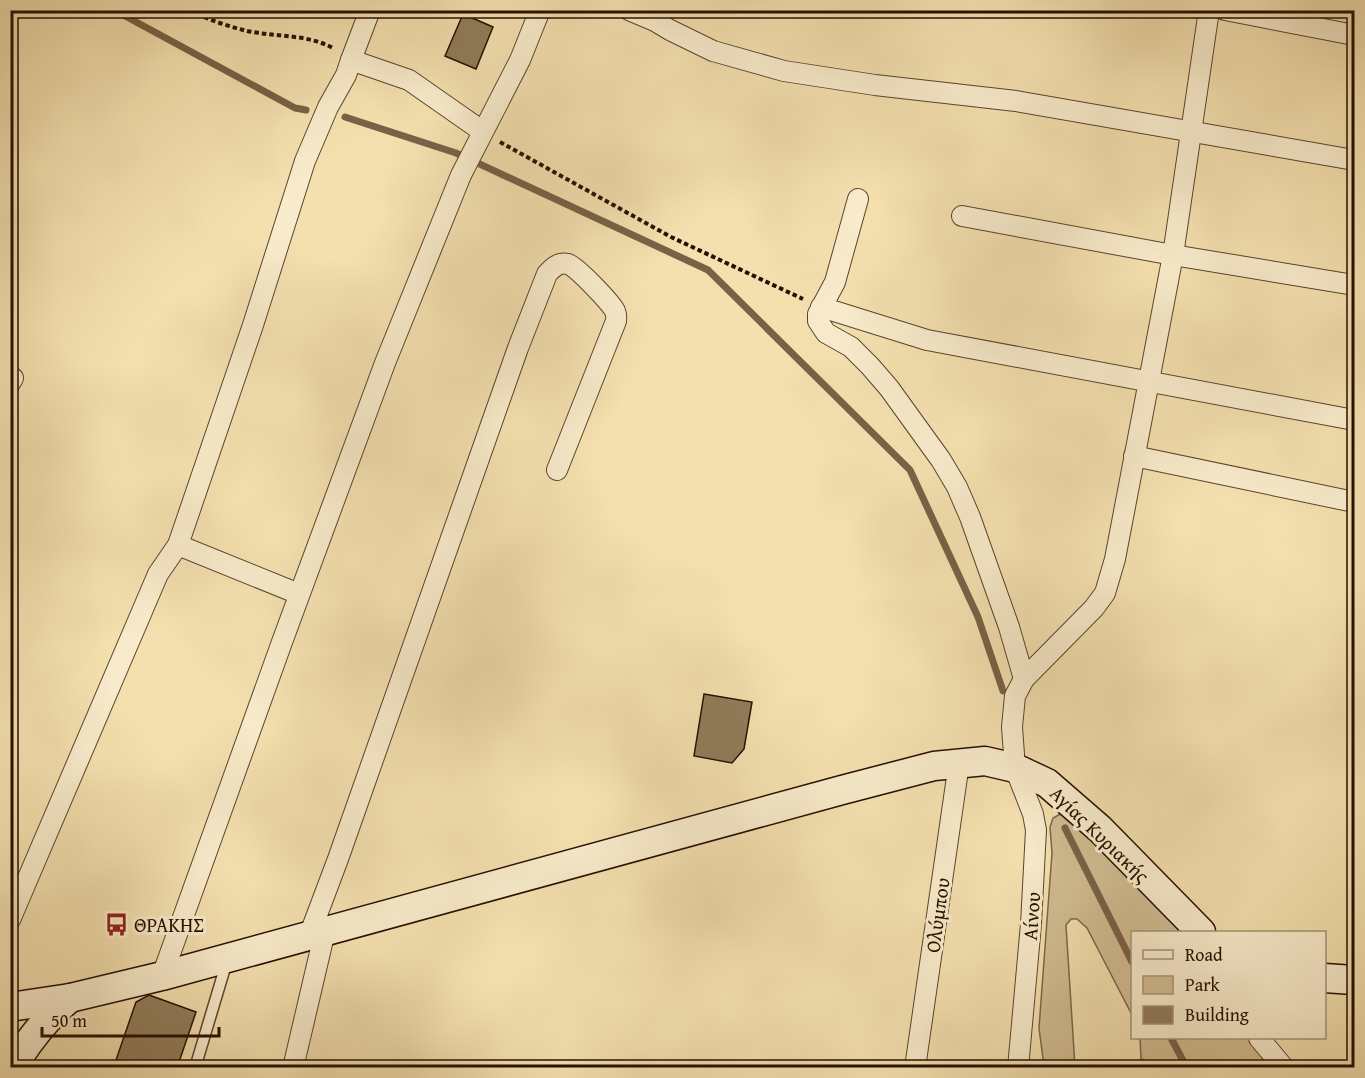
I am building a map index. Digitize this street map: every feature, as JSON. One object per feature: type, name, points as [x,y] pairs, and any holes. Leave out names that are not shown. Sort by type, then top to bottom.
[{"type":"street","points":[[10,921],[158,574],[177,545],[253,325],[305,161],[328,107],[346,75],[370,10]]},
{"type":"street","points":[[162,976],[299,594],[385,363],[462,173],[520,60],[540,10]]},
{"type":"street","points":[[629,10],[713,51],[784,71],[875,85],[1016,101],[1354,159]]},
{"type":"street","points":[[858,199],[835,282],[821,307],[818,321],[821,328],[851,347],[889,388],[941,460],[957,487],[1009,627],[1024,679],[1094,609],[1105,593],[1115,559],[1173,255],[1209,10]]},
{"type":"street","points":[[1225,10],[1354,35]]},
{"type":"street","points":[[351,60],[409,80],[479,138]]},
{"type":"street","points":[[962,216],[1173,255],[1354,285]]},
{"type":"street","points":[[293,1068],[317,934],[338,859],[518,348],[548,274],[553,267],[569,264],[612,307],[616,321],[556,470]]},
{"type":"street","points":[[821,307],[927,340],[1354,420]]},
{"type":"street","points":[[1134,456],[1354,502]]},
{"type":"street","points":[[177,545],[299,594]]},
{"type":"street","name":"Αίνου","points":[[1018,1068],[1036,830],[1033,814],[1015,768],[1012,710],[1015,696],[1024,679]]},
{"type":"street","name":"Αγίας Κυριακής","points":[[10,1007],[70,998],[162,976],[934,766],[985,761],[1015,768],[1047,783],[1100,829],[1196,930]]},
{"type":"street","name":"Ολύμπου","points":[[915,1068],[959,763]]},
{"type":"street","points":[[1326,978],[1354,980]]},
{"type":"street","points":[[19,1059],[38,1028],[52,1012],[70,998]]},
{"type":"street","points":[[1260,1039],[1284,1068]]},
{"type":"lane","points":[[195,1068],[228,958]]},
{"type":"path","points":[[190,10],[201,16],[248,31],[296,36],[331,47],[351,60]]},
{"type":"path","points":[[479,138],[671,237],[821,307]]},
{"type":"green space","points":[[1064,812],[1190,931],[1131,931],[1131,1013],[1087,928],[1077,919],[1071,919],[1066,925],[1075,1067],[1044,1066],[1039,1028],[1052,853],[1050,827],[1053,818]]},
{"type":"green space","points":[[1140,1039],[1257,1039],[1279,1067],[1157,1067],[1141,1059]]},
{"type":"building","points":[[463,14],[493,27],[476,69],[445,56]]},
{"type":"building","points":[[704,694],[752,702],[744,749],[732,763],[694,756]]},
{"type":"building","points":[[149,995],[196,1012],[177,1068],[138,1068],[116,1060],[136,1002]]},
{"type":"waterway","points":[[114,10],[295,108],[306,110]]},
{"type":"waterway","points":[[345,117],[456,153],[708,270],[910,470],[978,617],[1003,691]]},
{"type":"waterway","points":[[1065,828],[1131,960]]},
{"type":"waterway","points":[[1172,1039],[1187,1068]]},
{"type":"place","name":"ΘΡΑΚΗΣ","points":[[116,924]]}]
